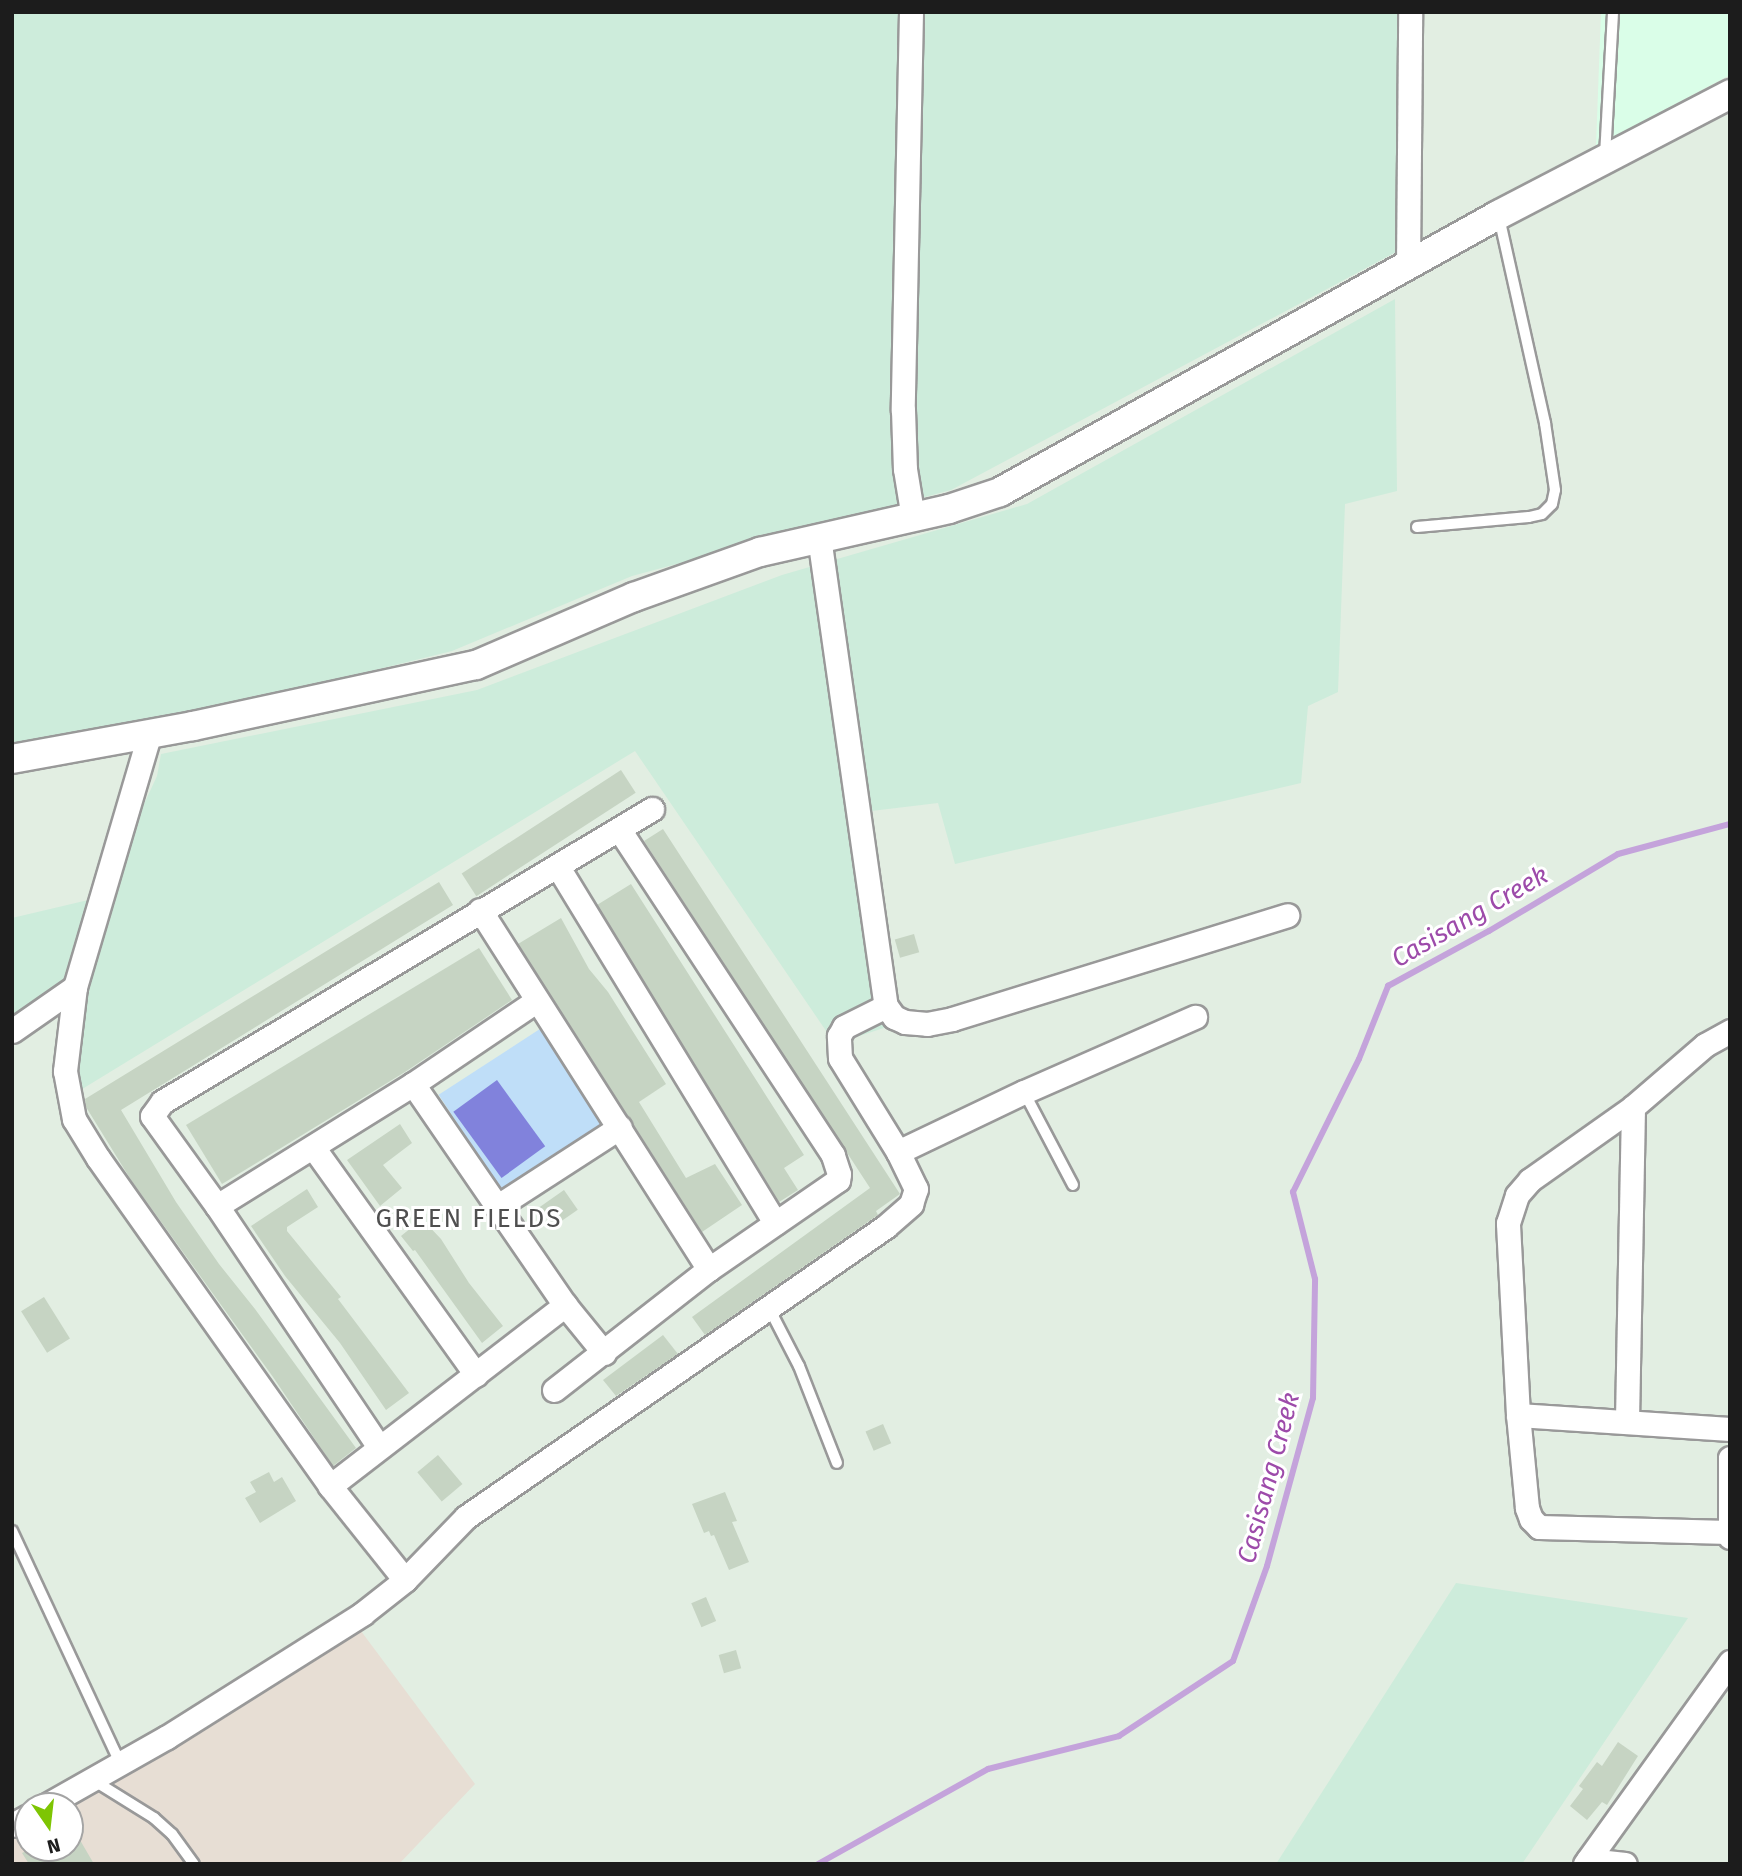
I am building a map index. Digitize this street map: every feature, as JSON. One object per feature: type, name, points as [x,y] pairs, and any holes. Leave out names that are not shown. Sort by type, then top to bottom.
[{"type":"street","points":[[911,12],[903,410],[905,469],[913,517]]},
{"type":"street","points":[[1408,266],[1410,12]]},
{"type":"street","points":[[12,759],[149,735],[476,665],[634,597],[760,552],[976,501],[1028,478],[1498,215],[1730,94]]},
{"type":"street","points":[[819,537],[886,1006],[894,1017],[905,1022],[927,1024],[952,1019],[1286,915]]},
{"type":"street","points":[[149,735],[75,987],[65,1071],[74,1119],[98,1158],[330,1486],[405,1580]]},
{"type":"street","points":[[379,1447],[217,1206],[152,1116],[162,1102],[652,809]]},
{"type":"street","points":[[554,1390],[709,1269],[838,1180],[838,1167],[619,829]]},
{"type":"street","points":[[558,867],[775,1223]]},
{"type":"street","points":[[480,910],[709,1269]]},
{"type":"street","points":[[12,1031],[75,987]]},
{"type":"street","points":[[217,1206],[413,1084],[536,1001]]},
{"type":"street","points":[[70,1792],[325,1639],[405,1580],[466,1517],[885,1227],[911,1204],[916,1189],[898,1152],[845,1071],[838,1046],[844,1027],[886,1006]]},
{"type":"street","points":[[898,1152],[1024,1092],[1195,1017]]},
{"type":"street","points":[[1730,1031],[1705,1045],[1633,1107],[1530,1180],[1517,1195],[1508,1223],[1518,1415],[1527,1508],[1539,1527],[1730,1535],[1730,1458]]},
{"type":"street","points":[[413,1084],[565,1305],[604,1353]]},
{"type":"street","points":[[1627,1420],[1633,1107]]},
{"type":"street","points":[[498,1206],[620,1127]]},
{"type":"street","points":[[313,1147],[476,1375]]},
{"type":"street","points":[[330,1486],[565,1305]]},
{"type":"street","points":[[1518,1415],[1627,1420],[1730,1429]]},
{"type":"street","points":[[1586,1862],[1730,1662]]},
{"type":"street","points":[[1586,1862],[1625,1864]]},
{"type":"lane","points":[[1604,158],[1613,12]]},
{"type":"lane","points":[[1417,527],[1530,517],[1542,514],[1552,504],[1555,490],[1545,423],[1498,215]]},
{"type":"lane","points":[[1024,1092],[1073,1185]]},
{"type":"lane","points":[[769,1308],[799,1366],[837,1463]]},
{"type":"lane","points":[[12,1531],[120,1763]]},
{"type":"lane","points":[[92,1779],[154,1818],[172,1834],[194,1864]]},
{"type":"shaded area","points":[[12,12],[1401,12],[1396,252],[951,490],[632,576],[452,651],[163,722],[12,750]]},
{"type":"shaded area","points":[[1601,12],[1730,12],[1730,75],[1596,146]]},
{"type":"shaded area","points":[[1395,299],[1397,491],[1345,504],[1338,692],[1308,706],[1301,783],[955,864],[938,803],[863,812],[899,1023],[835,1044],[635,751],[79,1091],[79,971],[12,1042],[12,918],[101,897],[157,776],[161,754],[477,690],[782,575],[1027,504]]},
{"type":"shaded area","points":[[546,1025],[611,1125],[503,1195],[439,1095]]},
{"type":"shaded area","points":[[497,1080],[545,1146],[502,1178],[453,1112]]},
{"type":"shaded area","points":[[1456,1583],[1688,1618],[1522,1864],[1276,1864]]},
{"type":"shaded area","points":[[361,1631],[475,1784],[399,1864],[12,1864],[14,1835],[14,1862],[84,1862],[84,1794]]},
{"type":"building","points":[[621,770],[636,793],[476,896],[462,873]]},
{"type":"building","points":[[663,829],[900,1194],[876,1211],[878,1215],[705,1335],[692,1317],[870,1188],[644,841]]},
{"type":"building","points":[[439,882],[453,905],[121,1110],[176,1202],[219,1264],[356,1448],[333,1466],[273,1377],[131,1180],[86,1107],[85,1099]]},
{"type":"building","points":[[631,884],[804,1155],[784,1168],[798,1190],[779,1202],[597,905]]},
{"type":"building","points":[[561,918],[589,969],[608,992],[666,1084],[639,1102],[686,1178],[715,1164],[742,1205],[702,1232],[518,944]]},
{"type":"building","points":[[914,934],[919,952],[900,958],[895,940]]},
{"type":"building","points":[[479,948],[512,1000],[405,1072],[222,1184],[186,1125]]},
{"type":"building","points":[[400,1124],[412,1143],[383,1165],[402,1188],[380,1206],[347,1160]]},
{"type":"building","points":[[307,1189],[318,1207],[287,1227],[287,1231],[341,1297],[338,1299],[409,1393],[386,1410],[340,1343],[285,1276],[251,1226]]},
{"type":"building","points":[[564,1190],[578,1210],[553,1227],[539,1207]]},
{"type":"building","points":[[422,1219],[441,1239],[469,1283],[503,1326],[482,1343],[415,1250],[413,1251],[401,1236]]},
{"type":"building","points":[[44,1297],[70,1339],[47,1353],[21,1311]]},
{"type":"building","points":[[663,1335],[678,1354],[616,1396],[603,1380]]},
{"type":"building","points":[[883,1424],[891,1443],[874,1451],[866,1431]]},
{"type":"building","points":[[438,1455],[462,1484],[442,1501],[417,1472]]},
{"type":"building","points":[[269,1472],[274,1482],[282,1477],[296,1501],[260,1523],[245,1498],[256,1492],[250,1482]]},
{"type":"building","points":[[725,1492],[737,1521],[732,1522],[749,1562],[729,1570],[714,1535],[711,1536],[709,1531],[704,1533],[692,1504]]},
{"type":"building","points":[[706,1597],[716,1621],[701,1627],[691,1603]]},
{"type":"building","points":[[736,1650],[741,1668],[724,1673],[719,1655]]},
{"type":"building","points":[[1618,1742],[1638,1756],[1607,1805],[1602,1802],[1587,1820],[1570,1806],[1583,1789],[1579,1786],[1597,1762],[1602,1766]]},
{"type":"building","points":[[84,1847],[94,1864],[28,1862],[84,1862]]},
{"type":"waterway","name":"Casisang Creek","points":[[818,1864],[988,1769],[1119,1736],[1233,1661],[1267,1566],[1313,1398],[1315,1279],[1293,1192],[1359,1059],[1388,986],[1489,931],[1618,854],[1730,824]]},
{"type":"district","name":"GREEN FIELDS","points":[[469,1219]]}]
